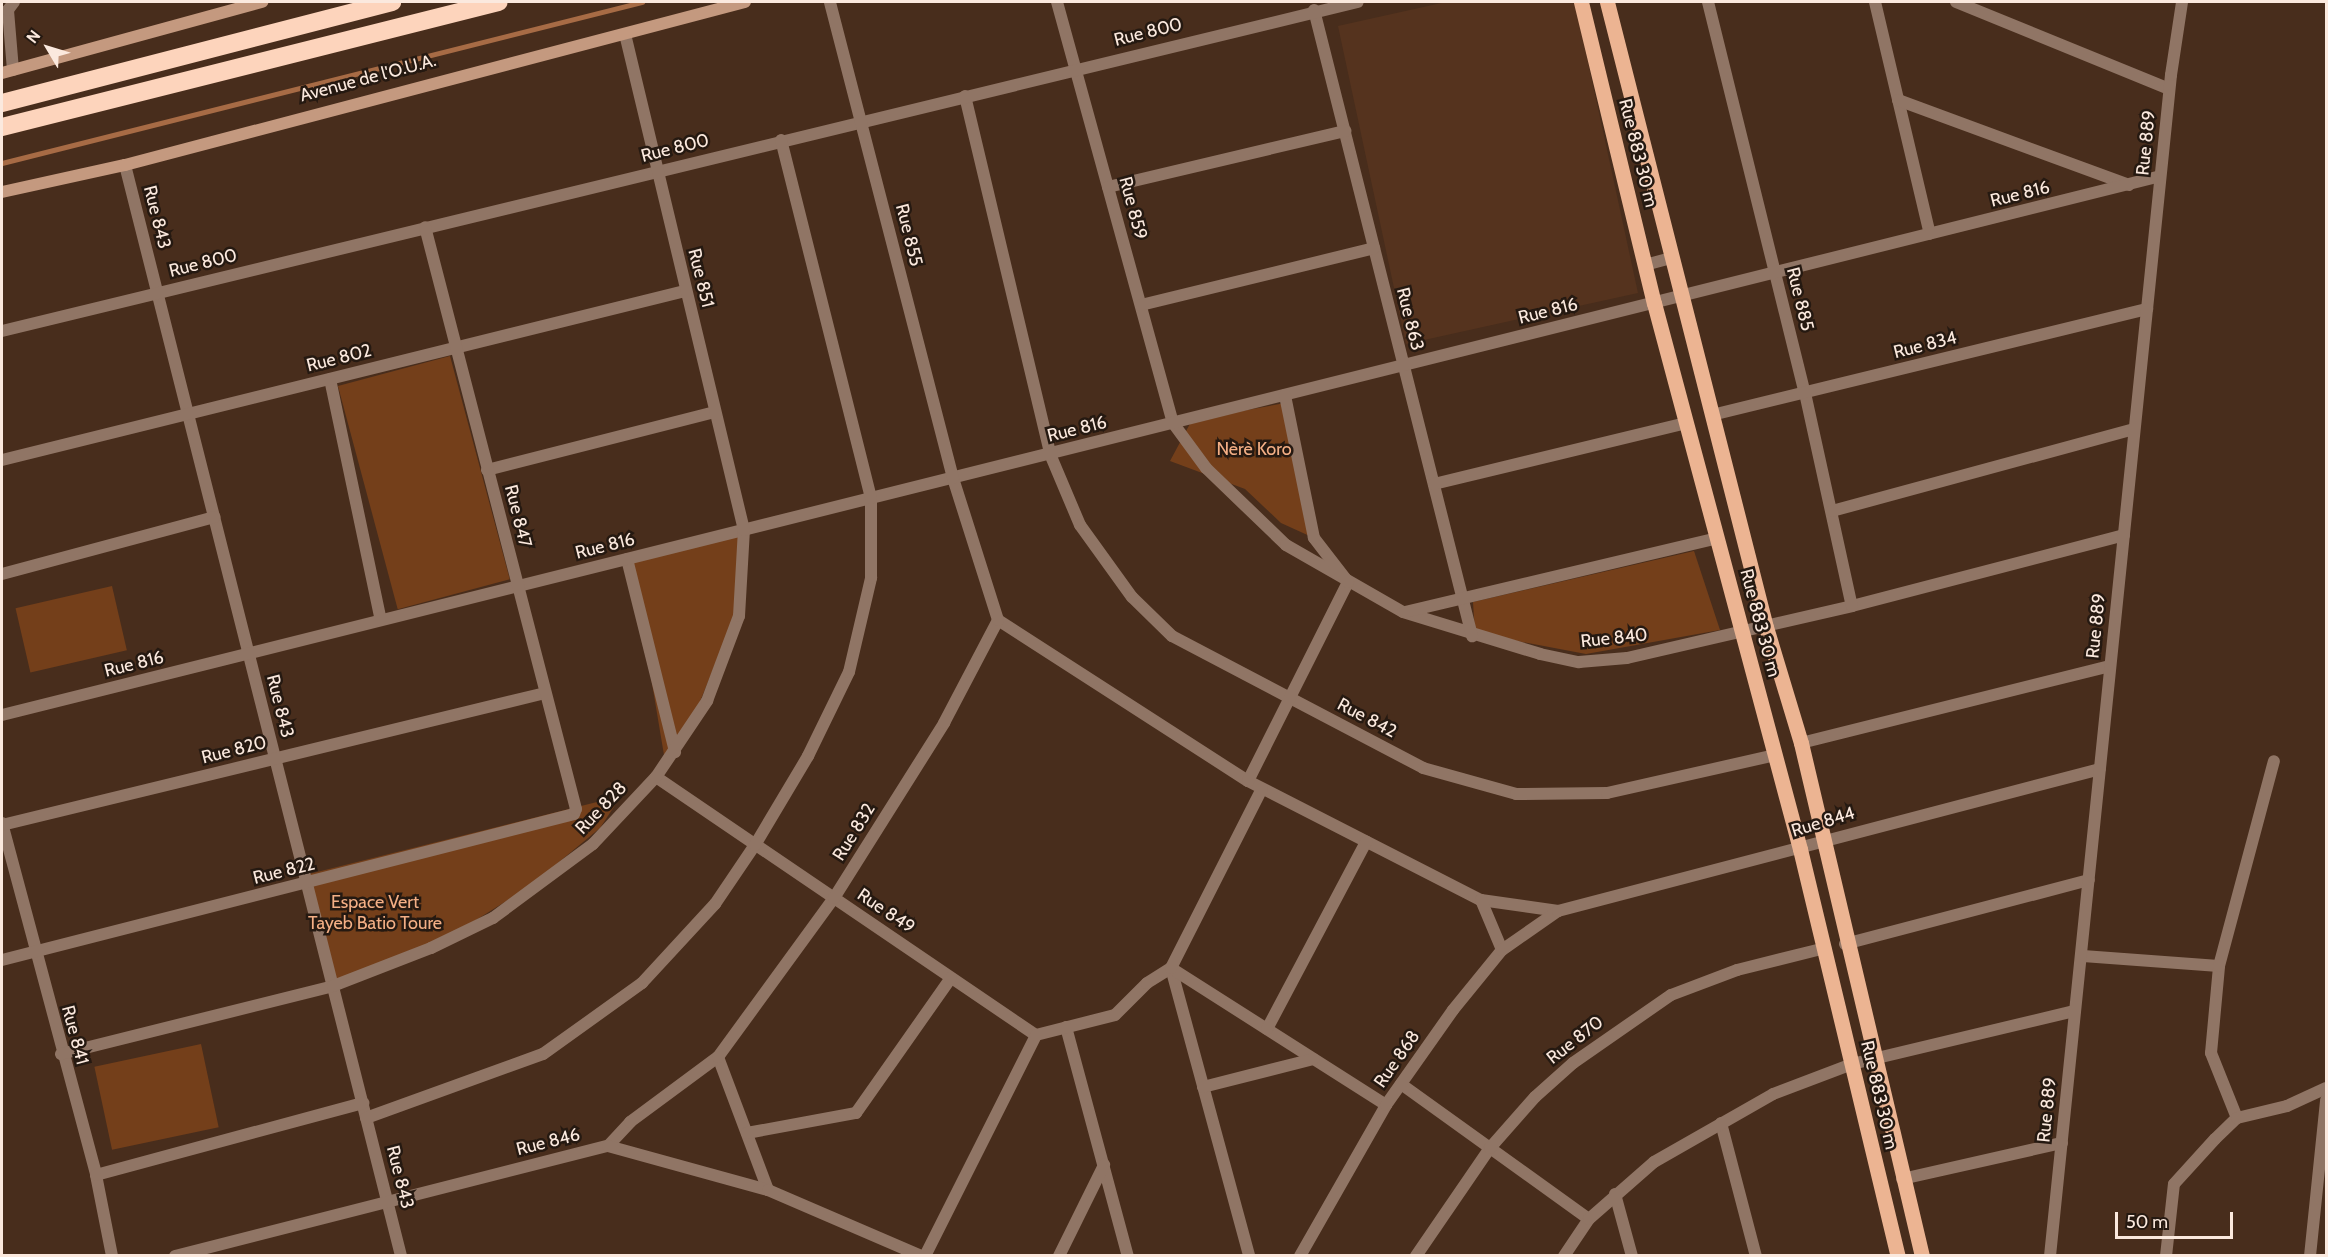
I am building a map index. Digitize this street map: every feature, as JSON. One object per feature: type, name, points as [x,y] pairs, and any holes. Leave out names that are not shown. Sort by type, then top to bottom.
[{"type":"highway","points":[[2,103],[372,4],[392,2]]},
{"type":"highway","points":[[2,127],[499,2]]},
{"type":"main road","name":"Rue 883 30 m","points":[[1581,2],[1654,303],[1800,849],[1898,1256]]},
{"type":"main road","points":[[1607,2],[1680,297],[1766,627],[1801,742],[1845,944],[1922,1256]]},
{"type":"street","points":[[8,6],[7,71],[262,2]]},
{"type":"street","name":"Avenue de l'O.U.A.","points":[[2,192],[125,165],[745,2]]},
{"type":"street","name":"Rue 855","points":[[830,2],[953,478]]},
{"type":"street","name":"Rue 859","points":[[1057,2],[1173,423]]},
{"type":"street","name":"Rue 800","points":[[2,330],[1314,10],[1358,2]]},
{"type":"street","name":"Rue 885","points":[[1708,2],[1805,393],[1852,606]]},
{"type":"street","points":[[1875,2],[1930,234]]},
{"type":"street","points":[[1956,2],[2169,89]]},
{"type":"street","name":"Rue 889","points":[[2050,1256],[2075,1011],[2083,956],[2169,89],[2182,2]]},
{"type":"street","name":"Rue 863","points":[[1314,10],[1472,636]]},
{"type":"street","name":"Rue 851","points":[[626,34],[656,171],[744,530]]},
{"type":"street","name":"Rue 842","points":[[964,96],[1050,454],[1080,525],[1132,597],[1172,636],[1423,768],[1516,794],[1607,793],[1776,755]]},
{"type":"street","points":[[1898,100],[2129,185]]},
{"type":"street","points":[[1108,187],[1345,131]]},
{"type":"street","points":[[366,1118],[543,1054],[642,983],[715,904],[755,845],[808,756],[849,672],[871,578],[871,498],[782,140]]},
{"type":"street","name":"Rue 843","points":[[125,165],[401,1256]]},
{"type":"street","name":"Rue 816","points":[[2,715],[2160,176]]},
{"type":"street","name":"Rue 847","points":[[425,227],[576,809],[574,814]]},
{"type":"street","points":[[1141,305],[1374,248]]},
{"type":"street","points":[[1645,265],[1671,258]]},
{"type":"street","name":"Rue 802","points":[[2,460],[685,291]]},
{"type":"street","name":"Rue 834","points":[[1712,415],[2147,309]]},
{"type":"street","points":[[330,379],[381,620]]},
{"type":"street","points":[[1248,781],[1348,582],[1314,538],[1285,395]]},
{"type":"street","points":[[487,470],[714,412]]},
{"type":"street","name":"Rue 840","points":[[1173,423],[1206,468],[1286,545],[1348,582],[1403,612],[1472,636],[1579,662],[1627,658],[1742,633],[2124,535]]},
{"type":"street","points":[[1434,484],[1686,423]]},
{"type":"street","points":[[1832,511],[2134,429]]},
{"type":"street","points":[[953,478],[998,620],[1262,789],[1481,900],[1558,911]]},
{"type":"street","points":[[2,574],[214,517]]},
{"type":"street","name":"Rue 828","points":[[61,1054],[333,986],[431,948],[493,918],[593,844],[656,777],[675,752],[707,701],[739,615],[744,530]]},
{"type":"street","points":[[1403,612],[1717,538]]},
{"type":"street","points":[[627,559],[675,752]]},
{"type":"street","name":"Rue 832","points":[[608,1146],[630,1122],[718,1057],[834,898],[944,723],[998,620]]},
{"type":"street","points":[[1801,742],[2110,666]]},
{"type":"street","name":"Rue 820","points":[[2,824],[545,693]]},
{"type":"street","points":[[2237,1118],[2211,1053],[2219,966],[2274,762]]},
{"type":"street","name":"Rue 844","points":[[1558,911],[1800,849],[1822,839],[2100,770]]},
{"type":"street","name":"Rue 849","points":[[656,777],[1036,1035]]},
{"type":"street","points":[[923,1256],[1036,1035],[1115,1015],[1147,983],[1171,968],[1262,789]]},
{"type":"street","name":"Rue 822","points":[[2,960],[574,814]]},
{"type":"street","name":"Rue 841","points":[[2,824],[61,1054],[96,1175],[112,1256]]},
{"type":"street","points":[[1267,1029],[1366,842]]},
{"type":"street","points":[[1845,944],[2089,880]]},
{"type":"street","points":[[1481,900],[1502,950]]},
{"type":"street","name":"Rue 868","points":[[1300,1256],[1386,1105],[1401,1084],[1502,950],[1558,911]]},
{"type":"street","name":"Rue 870","points":[[1416,1256],[1490,1148],[1535,1096],[1573,1063],[1671,995],[1737,970],[1825,948]]},
{"type":"street","points":[[2083,956],[2219,966]]},
{"type":"street","points":[[1171,968],[1386,1105]]},
{"type":"street","points":[[1171,968],[1249,1256]]},
{"type":"street","points":[[747,1133],[856,1113],[951,978]]},
{"type":"street","points":[[1564,1256],[1589,1219],[1654,1162],[1773,1094],[1852,1064],[2075,1011]]},
{"type":"street","points":[[1066,1027],[1128,1256]]},
{"type":"street","points":[[718,1057],[768,1190]]},
{"type":"street","points":[[1203,1087],[1314,1059]]},
{"type":"street","points":[[1401,1084],[1589,1219]]},
{"type":"street","points":[[2166,1256],[2174,1184],[2237,1118],[2287,1106],[2326,1088]]},
{"type":"street","points":[[2310,1256],[2326,1100]]},
{"type":"street","points":[[96,1175],[363,1103]]},
{"type":"street","points":[[1720,1123],[1756,1256]]},
{"type":"street","points":[[1902,1179],[2062,1143]]},
{"type":"street","name":"Rue 846","points":[[175,1256],[608,1146],[768,1190],[923,1256]]},
{"type":"street","points":[[1059,1256],[1104,1166]]},
{"type":"street","points":[[1616,1194],[1632,1256]]},
{"type":"shaded area","points":[[1446,2],[1575,2],[1638,293],[1406,344],[1338,26]]},
{"type":"green space","points":[[450,356],[510,579],[398,609],[338,386]]},
{"type":"green space","name":"Nèrè Koro","points":[[1285,403],[1314,538],[1281,523],[1245,489],[1170,461],[1192,420]]},
{"type":"green space","points":[[739,530],[735,615],[699,704],[665,761],[631,558]]},
{"type":"green space","points":[[1694,551],[1720,630],[1586,654],[1475,633],[1473,602]]},
{"type":"green space","points":[[112,586],[127,650],[30,673],[16,608]]},
{"type":"green space","name":"Espace Vert Tayeb Batio Toure","points":[[621,796],[600,828],[529,887],[431,948],[333,986],[309,874]]},
{"type":"green space","points":[[201,1044],[219,1127],[112,1150],[94,1067]]},
{"type":"waterway","points":[[2,163],[642,2]]}]
